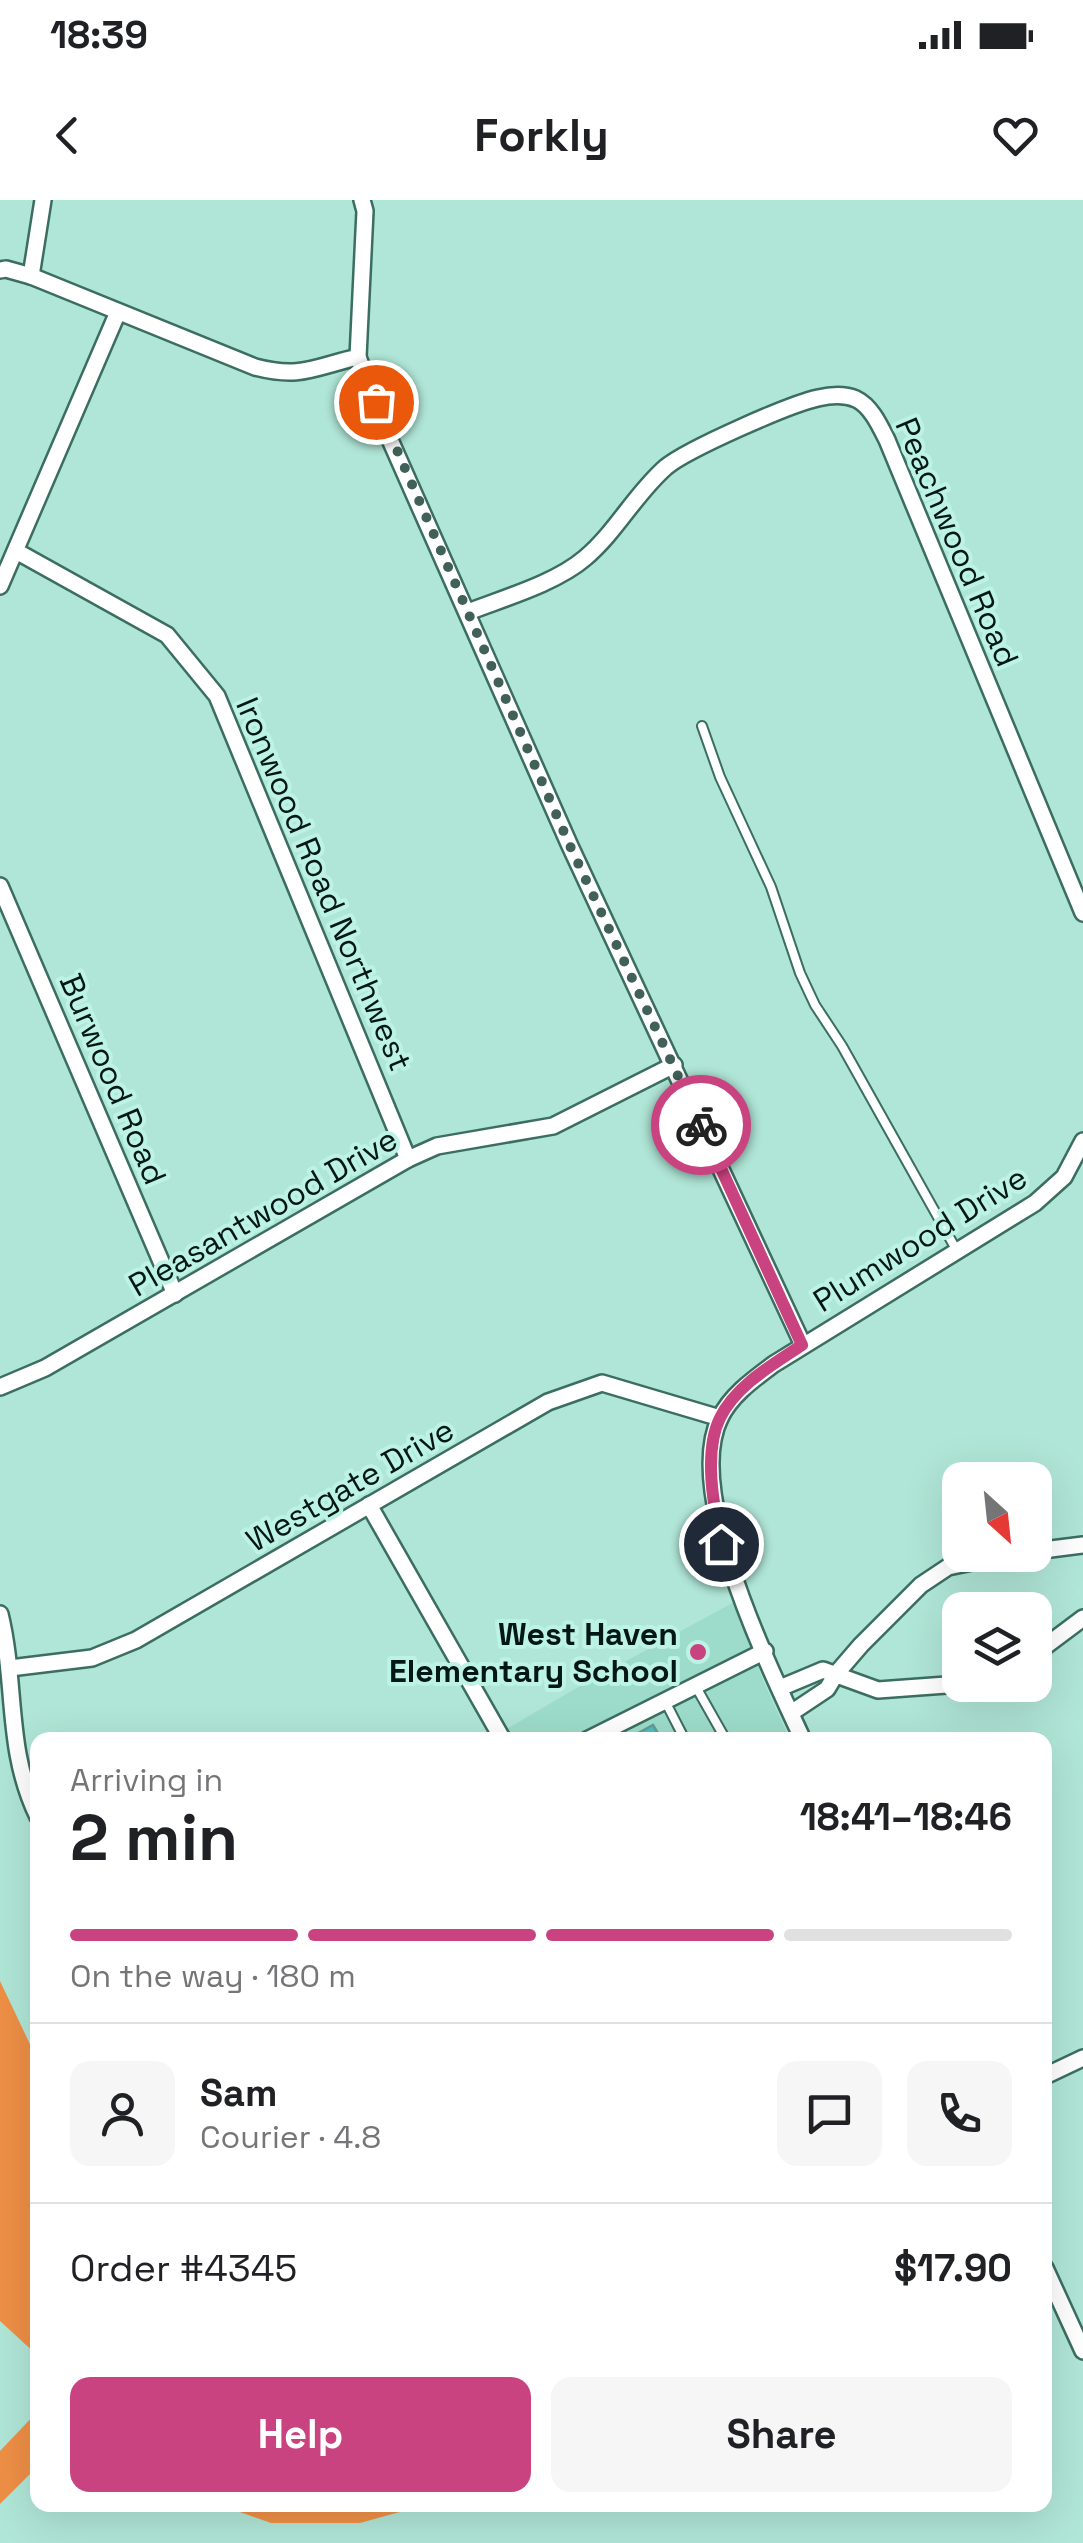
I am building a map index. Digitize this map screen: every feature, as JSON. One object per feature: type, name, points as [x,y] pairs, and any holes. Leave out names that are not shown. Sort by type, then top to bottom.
[{"type":"street","points":[[31,276],[43,200]]},
{"type":"street","points":[[362,200],[365,211],[358,357],[387,434],[570,846],[802,1345]]},
{"type":"street","points":[[0,270],[31,276],[281,374],[306,373],[358,357]]},
{"type":"street","points":[[0,586],[118,312]]},
{"type":"street","name":"Peachwood Road","points":[[468,612],[538,584],[584,559],[643,488],[671,463],[815,398],[838,395],[858,400],[876,418],[888,440],[1077,882],[1083,912]]},
{"type":"street","name":"Ironwood Road Northwest","points":[[16,551],[167,635],[217,696],[408,1159]]},
{"type":"street","name":"Burwood Road","points":[[0,886],[175,1294]]},
{"type":"street","name":"Pleasantwood Drive","points":[[0,1387],[45,1368],[408,1159],[437,1146],[553,1126],[674,1065]]},
{"type":"street","name":"Plumwood Drive","points":[[720,1418],[743,1388],[802,1345],[1035,1202],[1064,1177],[1083,1141]]},
{"type":"street","name":"Westgate Drive","points":[[10,1668],[92,1658],[136,1640],[548,1402],[602,1382],[720,1418]]},
{"type":"street","points":[[720,1418],[711,1472],[721,1544],[799,1732]]},
{"type":"street","points":[[369,1506],[497,1732]]},
{"type":"street","points":[[1052,1549],[1083,1545]]},
{"type":"street","points":[[790,1713],[828,1689],[836,1674],[920,1585],[942,1571]]},
{"type":"street","points":[[0,1614],[10,1668],[14,1742],[30,1799]]},
{"type":"street","points":[[1052,1641],[1083,1618]]},
{"type":"street","points":[[603,1732],[765,1651]]},
{"type":"street","points":[[780,1688],[822,1670],[878,1690],[942,1685]]},
{"type":"street","points":[[1052,2073],[1083,2058]]},
{"type":"street","points":[[1052,2283],[1083,2351]]},
{"type":"lane","points":[[702,726],[720,777],[772,887],[815,1005],[958,1251]]},
{"type":"lane","points":[[695,1686],[721,1732]]},
{"type":"lane","points":[[666,1701],[681,1732]]},
{"type":"shaded area","name":"West Haven Elementary School","points":[[734,1602],[786,1732],[502,1732]]},
{"type":"shaded area","points":[[0,1981],[30,2044],[30,2349],[0,2321]]},
{"type":"shaded area","points":[[30,2419],[30,2474],[0,2504],[0,2451]]},
{"type":"shaded area","points":[[240,2512],[400,2512],[360,2523],[271,2523]]},
{"type":"way so far","points":[[376,402],[570,846],[701,1125]]},
{"type":"place","name":"West Haven Elementary School","points":[[698,1652]]},
{"type":"route","points":[[701,1125],[802,1345],[743,1388],[720,1418],[711,1472],[721,1544]]}]
